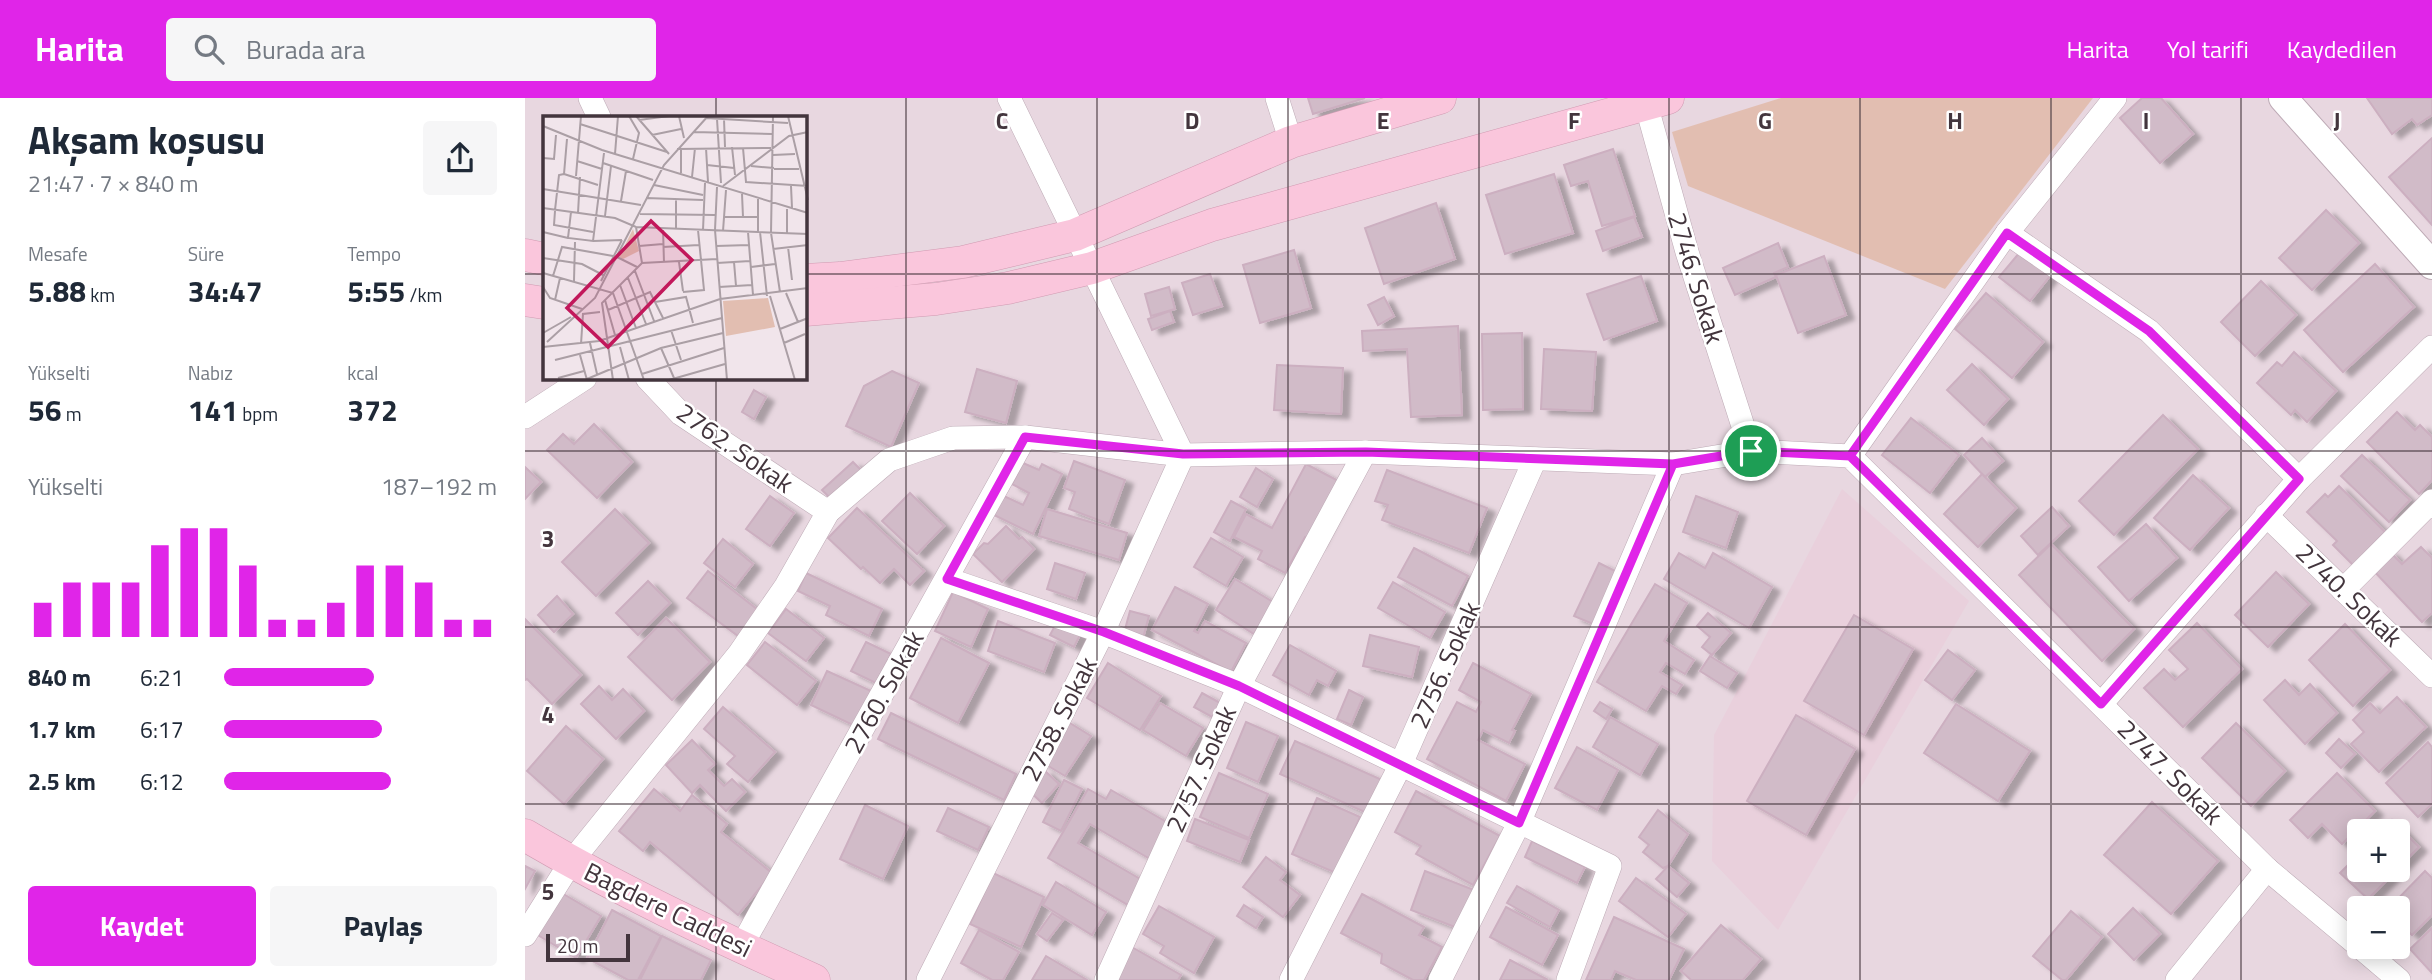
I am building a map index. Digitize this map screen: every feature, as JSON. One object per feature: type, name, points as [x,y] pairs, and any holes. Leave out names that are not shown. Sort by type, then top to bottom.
[{"type":"main road","points":[[807,280],[963,262],[1075,235],[1291,142],[1440,98]]},
{"type":"main road","points":[[807,310],[936,299],[1007,288],[1092,268],[1212,225],[1657,101]]},
{"type":"main road","points":[[525,255],[543,259]]},
{"type":"main road","points":[[525,300],[543,303]]},
{"type":"main road","name":"Bagdere Caddesi","points":[[525,835],[571,862],[741,947],[814,980]]},
{"type":"street","points":[[590,98],[599,116]]},
{"type":"street","points":[[1009,98],[1183,454]]},
{"type":"street","points":[[1277,98],[1291,142]]},
{"type":"street","points":[[525,935],[571,862],[739,654],[786,586],[828,512],[889,460],[953,438],[1025,437],[1183,454],[1366,452],[1673,464],[1751,451],[1850,456],[2007,233],[2115,98]]},
{"type":"street","points":[[2283,98],[2432,265]]},
{"type":"street","name":"2746. Sokak","points":[[1657,101],[1687,253],[1751,451]]},
{"type":"street","points":[[2007,233],[2149,331],[2299,479]]},
{"type":"street","points":[[2101,704],[2299,479],[2432,347]]},
{"type":"street","points":[[525,417],[582,380]]},
{"type":"street","name":"2762. Sokak","points":[[649,380],[681,414],[828,512]]},
{"type":"street","name":"2760. Sokak","points":[[741,947],[1025,437]]},
{"type":"street","name":"2757. Sokak","points":[[1106,980],[1239,686],[1366,452]]},
{"type":"street","name":"2758. Sokak","points":[[928,980],[1104,632],[1183,454]]},
{"type":"street","name":"2747. Sokak","points":[[1850,456],[2267,869],[2347,936]]},
{"type":"street","name":"2756. Sokak","points":[[1291,980],[1401,764],[1535,459]]},
{"type":"street","points":[[1440,980],[1519,823],[1673,464]]},
{"type":"street","points":[[2343,590],[2432,501]]},
{"type":"street","name":"2740. Sokak","points":[[2266,515],[2432,676]]},
{"type":"street","points":[[947,579],[1104,632],[1239,686],[1610,866],[1568,980]]},
{"type":"street","points":[[2177,980],[2267,869]]},
{"type":"street","name":"2747. Sokak","points":[[2374,959],[2399,980]]},
{"type":"shaded area","points":[[525,98],[2432,98],[2432,980],[525,980]]},
{"type":"shaded area","points":[[1781,98],[2093,98],[1945,289],[1688,186],[1672,132]]},
{"type":"shaded area","points":[[1842,489],[1969,601],[1778,930],[1712,861],[1714,735]]},
{"type":"building","points":[[1308,98],[1365,98],[1313,114]]},
{"type":"building","points":[[2142,98],[2161,98],[2193,134],[2160,163],[2120,118]]},
{"type":"building","points":[[2367,98],[2432,98],[2432,115],[2417,125],[2412,119],[2392,134]]},
{"type":"building","points":[[2432,138],[2432,225],[2389,177]]},
{"type":"building","points":[[1613,149],[1635,216],[1602,226],[1588,181],[1571,186],[1564,165]]},
{"type":"building","points":[[1554,174],[1573,233],[1505,254],[1486,195]]},
{"type":"building","points":[[1436,203],[1455,259],[1384,284],[1365,228]]},
{"type":"building","points":[[2326,210],[2359,243],[2312,290],[2279,258]]},
{"type":"building","points":[[1634,217],[1642,237],[1603,251],[1596,231]]},
{"type":"building","points":[[1778,243],[1788,267],[1774,273],[1776,277],[1735,295],[1723,268]]},
{"type":"building","points":[[1294,250],[1311,308],[1260,323],[1243,265]]},
{"type":"building","points":[[2020,252],[2050,276],[2030,301],[1999,277]]},
{"type":"building","points":[[1824,256],[1846,315],[1798,333],[1776,275]]},
{"type":"building","points":[[2375,264],[2414,307],[2343,372],[2304,330]]},
{"type":"building","points":[[1210,274],[1222,306],[1193,315],[1182,283]]},
{"type":"building","points":[[1641,276],[1657,321],[1604,340],[1587,294]]},
{"type":"building","points":[[2261,281],[2296,315],[2255,356],[2221,322]]},
{"type":"building","points":[[1169,287],[1175,309],[1151,316],[1145,294]]},
{"type":"building","points":[[1986,293],[2043,342],[2012,378],[1955,329]]},
{"type":"building","points":[[1384,297],[1394,316],[1378,325],[1368,305]]},
{"type":"building","points":[[1170,311],[1174,322],[1152,330],[1148,319]]},
{"type":"building","points":[[1458,326],[1462,415],[1411,417],[1407,349],[1363,351],[1362,331]]},
{"type":"building","points":[[1522,333],[1523,409],[1483,410],[1482,334]]},
{"type":"building","points":[[1544,349],[1596,352],[1592,411],[1541,409]]},
{"type":"building","points":[[2294,352],[2336,391],[2307,422],[2295,410],[2291,415],[2257,383],[2277,362],[2282,366]]},
{"type":"building","points":[[1972,364],[2008,399],[1984,425],[1947,390]]},
{"type":"building","points":[[1277,365],[1343,368],[1341,414],[1274,410]]},
{"type":"building","points":[[977,369],[1017,381],[1006,423],[965,412]]},
{"type":"building","points":[[892,371],[919,383],[891,447],[846,426],[864,386]]},
{"type":"building","points":[[754,390],[766,397],[754,419],[742,412]]},
{"type":"building","points":[[2397,412],[2415,430],[2420,425],[2432,437],[2432,480],[2419,494],[2367,442]]},
{"type":"building","points":[[2163,415],[2198,449],[2114,535],[2079,501]]},
{"type":"building","points":[[1911,418],[1959,455],[1930,493],[1882,455]]},
{"type":"building","points":[[594,424],[632,462],[597,498],[547,450],[563,434],[574,444]]},
{"type":"building","points":[[1982,438],[2003,461],[1985,477],[1964,455]]},
{"type":"building","points":[[2362,455],[2410,500],[2389,522],[2341,476]]},
{"type":"building","points":[[1074,461],[1125,480],[1109,524],[1069,509],[1075,492],[1064,488]]},
{"type":"building","points":[[853,462],[863,472],[832,500],[822,490]]},
{"type":"building","points":[[1023,463],[1039,470],[1042,464],[1062,474],[1033,534],[992,514],[1002,495],[1023,505],[1029,493],[1012,484]]},
{"type":"building","points":[[1306,464],[1346,485],[1316,543],[1305,537],[1285,573],[1258,559],[1262,551],[1234,537],[1246,514],[1272,528]]},
{"type":"building","points":[[525,467],[541,482],[525,499]]},
{"type":"building","points":[[1256,468],[1273,479],[1257,507],[1240,497]]},
{"type":"building","points":[[1387,470],[1487,508],[1469,553],[1382,520],[1388,505],[1375,501]]},
{"type":"building","points":[[1982,474],[2016,508],[1978,547],[1944,514]]},
{"type":"building","points":[[2193,475],[2229,508],[2190,550],[2154,518]]},
{"type":"building","points":[[2339,486],[2385,532],[2353,565],[2333,545],[2337,541],[2307,512],[2325,494],[2328,497]]},
{"type":"building","points":[[910,493],[944,526],[917,554],[882,521]]},
{"type":"building","points":[[770,496],[794,513],[770,546],[746,529]]},
{"type":"building","points":[[1696,496],[1738,512],[1726,548],[1683,532]]},
{"type":"building","points":[[1231,501],[1246,509],[1230,541],[1214,532]]},
{"type":"building","points":[[2052,507],[2069,526],[2038,555],[2021,536]]},
{"type":"building","points":[[857,508],[924,571],[910,585],[894,569],[880,583],[828,538]]},
{"type":"building","points":[[615,509],[649,543],[596,596],[562,562]]},
{"type":"building","points":[[1047,509],[1127,533],[1119,560],[1039,536]]},
{"type":"building","points":[[2146,524],[2177,558],[2129,601],[2098,567]]},
{"type":"building","points":[[1006,526],[1034,549],[1002,582],[973,554]]},
{"type":"building","points":[[1211,538],[1243,557],[1226,586],[1194,567]]},
{"type":"building","points":[[723,539],[753,564],[735,587],[704,563]]},
{"type":"building","points":[[2051,544],[2134,629],[2102,661],[2019,575]]},
{"type":"building","points":[[2421,547],[2432,558],[2432,613],[2422,622],[2371,568],[2389,551],[2402,564]]},
{"type":"building","points":[[1414,548],[1468,576],[1452,606],[1398,577]]},
{"type":"building","points":[[1679,553],[1705,568],[1713,553],[1772,587],[1749,628],[1664,579]]},
{"type":"building","points":[[1055,563],[1085,573],[1076,599],[1047,589]]},
{"type":"building","points":[[1599,563],[1617,572],[1593,624],[1574,616]]},
{"type":"building","points":[[708,571],[758,610],[738,636],[687,598]]},
{"type":"building","points":[[2276,572],[2309,604],[2268,647],[2235,615]]},
{"type":"building","points":[[806,573],[882,609],[869,636],[826,615],[830,606],[798,591]]},
{"type":"building","points":[[1235,579],[1273,602],[1254,634],[1216,610]]},
{"type":"building","points":[[648,581],[670,603],[638,635],[616,613]]},
{"type":"building","points":[[1393,582],[1445,612],[1430,638],[1378,608]]},
{"type":"building","points":[[1655,584],[1687,603],[1664,641],[1694,660],[1685,674],[1666,663],[1660,672],[1682,685],[1676,694],[1662,686],[1646,711],[1597,682]]},
{"type":"building","points":[[1175,587],[1208,604],[1194,631],[1198,633],[1205,621],[1246,643],[1231,672],[1152,630]]},
{"type":"building","points":[[953,592],[988,609],[971,647],[935,631]]},
{"type":"building","points":[[557,596],[573,614],[554,632],[538,615]]},
{"type":"building","points":[[786,609],[824,638],[806,661],[768,633]]},
{"type":"building","points":[[1130,611],[1149,616],[1143,638],[1124,633]]},
{"type":"building","points":[[1708,613],[1731,633],[1712,655],[1702,647],[1710,637],[1697,626]]},
{"type":"building","points":[[1854,615],[1913,649],[1864,735],[1804,701]]},
{"type":"building","points":[[666,618],[710,662],[672,700],[628,657]]},
{"type":"building","points":[[525,619],[581,675],[552,704],[525,680]]},
{"type":"building","points":[[998,621],[1055,643],[1044,672],[988,651]]},
{"type":"building","points":[[1057,622],[1081,633],[1074,647],[1050,635]]},
{"type":"building","points":[[2197,623],[2242,669],[2183,727],[2144,688],[2164,669],[2175,680],[2188,669],[2169,650]]},
{"type":"building","points":[[2345,624],[2390,670],[2353,706],[2309,660]]},
{"type":"building","points":[[1370,635],[1419,647],[1412,677],[1363,666]]},
{"type":"building","points":[[941,638],[989,663],[958,723],[910,698]]},
{"type":"building","points":[[765,642],[816,681],[797,705],[747,665]]},
{"type":"building","points":[[866,642],[891,654],[876,683],[851,671]]},
{"type":"building","points":[[1290,645],[1336,671],[1328,686],[1317,680],[1309,695],[1273,675]]},
{"type":"building","points":[[1948,650],[1975,670],[1952,700],[1925,680]]},
{"type":"building","points":[[1710,656],[1737,673],[1727,688],[1700,671]]},
{"type":"building","points":[[1108,663],[1161,696],[1140,730],[1087,698]]},
{"type":"building","points":[[1473,663],[1531,694],[1512,730],[1515,731],[1509,743],[1483,730],[1478,740],[1525,764],[1506,801],[1427,759],[1457,702],[1476,712],[1481,702],[1459,690]]},
{"type":"building","points":[[827,671],[871,691],[855,726],[811,705]]},
{"type":"building","points":[[2285,680],[2299,695],[2310,684],[2337,713],[2305,744],[2264,700]]},
{"type":"building","points":[[599,686],[612,700],[623,689],[644,711],[616,739],[581,704]]},
{"type":"building","points":[[1349,690],[1363,697],[1351,725],[1337,719]]},
{"type":"building","points":[[1202,693],[1222,704],[1214,718],[1194,707]]},
{"type":"building","points":[[2397,697],[2426,727],[2379,772],[2351,744],[2364,732],[2353,720],[2370,703],[2380,713]]},
{"type":"building","points":[[1600,702],[1612,709],[1606,719],[1594,711]]},
{"type":"building","points":[[1160,703],[1203,728],[1186,756],[1143,730]]},
{"type":"building","points":[[1956,704],[2030,751],[1998,801],[1924,753]]},
{"type":"building","points":[[723,707],[775,752],[748,782],[727,764],[735,756],[704,729]]},
{"type":"building","points":[[891,713],[1016,774],[1004,800],[878,739]]},
{"type":"building","points":[[1796,715],[1855,749],[1806,835],[1747,801]]},
{"type":"building","points":[[1610,717],[1658,744],[1640,775],[1593,747]]},
{"type":"building","points":[[1065,720],[1091,736],[1065,776],[1040,761]]},
{"type":"building","points":[[1246,722],[1278,736],[1258,782],[1227,768]]},
{"type":"building","points":[[2236,723],[2285,771],[2251,806],[2202,758]]},
{"type":"building","points":[[566,726],[603,759],[564,804],[527,771]]},
{"type":"building","points":[[2339,739],[2355,754],[2341,768],[2326,753]]},
{"type":"building","points":[[692,740],[715,764],[708,770],[724,786],[732,779],[745,792],[726,811],[700,785],[692,793],[666,765]]},
{"type":"building","points":[[1295,741],[1382,780],[1367,813],[1280,774]]},
{"type":"building","points":[[2428,742],[2432,747],[2432,804],[2418,817],[2386,783]]},
{"type":"building","points":[[1577,747],[1618,770],[1597,810],[1555,788]]},
{"type":"building","points":[[1044,770],[1059,784],[1042,803],[1027,789]]},
{"type":"building","points":[[1219,773],[1268,794],[1249,838],[1200,817]]},
{"type":"building","points":[[2337,773],[2375,811],[2367,819],[2347,819],[2347,839],[2342,844],[2322,824],[2308,838],[2290,820]]},
{"type":"building","points":[[1064,780],[1082,789],[1061,831],[1043,822]]},
{"type":"building","points":[[654,789],[680,811],[692,795],[727,824],[721,832],[772,873],[738,915],[650,842],[643,851],[619,831]]},
{"type":"building","points":[[1088,789],[1106,799],[1111,790],[1170,824],[1150,859],[1090,824],[1078,843],[1142,880],[1128,905],[1048,858]]},
{"type":"building","points":[[1416,791],[1500,836],[1473,885],[1416,854],[1421,846],[1395,832]]},
{"type":"building","points":[[1317,798],[1360,817],[1336,873],[1292,854]]},
{"type":"building","points":[[2152,802],[2218,861],[2171,914],[2104,855]]},
{"type":"building","points":[[865,805],[908,826],[883,879],[840,859]]},
{"type":"building","points":[[948,808],[989,827],[978,850],[937,831]]},
{"type":"building","points":[[1658,810],[1688,834],[1668,866],[1663,868],[1643,852],[1649,845],[1639,837]]},
{"type":"building","points":[[1195,819],[1249,840],[1240,862],[1187,841]]},
{"type":"building","points":[[2410,838],[2419,847],[2410,856]]},
{"type":"building","points":[[1532,841],[1585,867],[1577,883],[1525,857]]},
{"type":"building","points":[[1266,857],[1286,872],[1280,880],[1300,895],[1283,917],[1243,887]]},
{"type":"building","points":[[525,866],[535,871],[525,889]]},
{"type":"building","points":[[1668,866],[1689,883],[1677,897],[1656,879]]},
{"type":"building","points":[[2347,866],[2347,880],[2340,873]]},
{"type":"building","points":[[1425,871],[1474,890],[1460,929],[1411,910]]},
{"type":"building","points":[[2425,871],[2432,878],[2432,915],[2412,935],[2410,896],[2401,896]]},
{"type":"building","points":[[993,873],[1044,897],[1021,947],[970,924]]},
{"type":"building","points":[[1636,878],[1686,914],[1668,937],[1619,901]]},
{"type":"building","points":[[1056,882],[1106,912],[1092,935],[1043,905]]},
{"type":"building","points":[[2350,882],[2385,882],[2371,896],[2365,896]]},
{"type":"building","points":[[1517,886],[1559,910],[1550,927],[1507,903]]},
{"type":"building","points":[[560,892],[601,916],[576,958],[536,934]]},
{"type":"building","points":[[1362,894],[1424,927],[1419,935],[1442,947],[1424,980],[1413,980],[1381,963],[1382,954],[1341,933]]},
{"type":"building","points":[[1244,905],[1263,917],[1256,928],[1237,916]]},
{"type":"building","points":[[1159,906],[1214,937],[1194,973],[1160,953],[1164,946],[1143,934]]},
{"type":"building","points":[[1506,907],[1558,935],[1542,965],[1490,937]]},
{"type":"building","points":[[2133,908],[2160,934],[2134,960],[2108,934]]},
{"type":"building","points":[[612,910],[661,936],[638,980],[628,980],[587,958]]},
{"type":"building","points":[[2071,911],[2102,937],[2066,980],[2062,980],[2033,956]]},
{"type":"building","points":[[1052,913],[1063,920],[1047,941],[1037,934]]},
{"type":"building","points":[[1614,917],[1684,949],[1669,980],[1636,980],[1615,971],[1611,980],[1586,980]]},
{"type":"building","points":[[1721,925],[1761,959],[1743,980],[1691,980],[1681,971]]},
{"type":"building","points":[[2432,928],[2432,973],[2410,949]]},
{"type":"building","points":[[979,930],[1019,952],[1003,980],[992,980],[961,963]]},
{"type":"building","points":[[662,936],[711,960],[701,980],[640,980]]},
{"type":"building","points":[[1130,946],[1181,975],[1178,980],[1111,980]]},
{"type":"building","points":[[1046,956],[1087,980],[1032,980]]},
{"type":"building","points":[[1510,960],[1548,980],[1500,980]]},
{"type":"route","points":[[1751,451],[1673,464],[1366,452],[1183,454],[1025,437],[947,579],[1104,632],[1239,686],[1519,823],[1673,464],[1751,451],[1850,456],[2101,704],[2299,479],[2149,331],[2007,233],[1850,456],[1751,451]]}]
